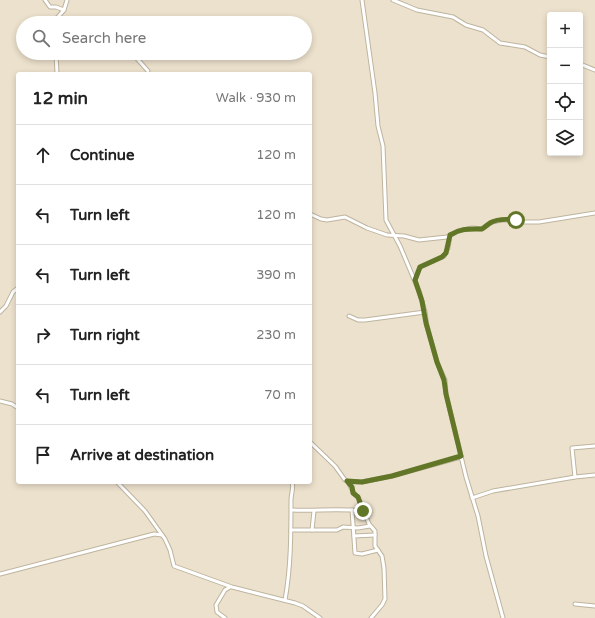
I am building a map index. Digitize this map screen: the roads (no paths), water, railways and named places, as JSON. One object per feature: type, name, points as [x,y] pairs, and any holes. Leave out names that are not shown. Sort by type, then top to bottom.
[{"type":"street","points":[[45,0],[50,7],[56,7],[64,10]]},
{"type":"street","points":[[59,16],[64,10],[67,0]]},
{"type":"street","points":[[362,0],[376,93],[378,126],[383,146],[385,215],[388,225],[400,246],[415,280],[425,312],[426,323],[437,362],[444,380],[461,456],[503,618]]},
{"type":"street","points":[[393,0],[417,10],[452,17],[466,25],[483,30],[500,43],[525,47],[540,55],[547,56]]},
{"type":"street","points":[[56,60],[56,72]]},
{"type":"street","points":[[138,60],[148,71]]},
{"type":"street","points":[[583,65],[595,70]]},
{"type":"street","points":[[312,215],[327,220],[345,217],[387,235],[404,236],[419,240],[440,238],[460,230],[472,228],[482,229],[496,221],[508,220],[540,222],[595,213]]},
{"type":"street","points":[[415,280],[420,267],[442,257],[446,253],[450,235]]},
{"type":"street","points":[[0,312],[6,306],[13,292],[16,290]]},
{"type":"street","points":[[349,316],[358,320],[365,320],[425,312]]},
{"type":"street","points":[[0,401],[16,407]]},
{"type":"street","points":[[12,404],[16,403]]},
{"type":"street","points":[[312,444],[352,487],[353,493],[358,497],[370,526],[374,529],[375,546],[382,556],[384,564],[385,599],[371,618]]},
{"type":"street","points":[[575,477],[572,448],[595,446]]},
{"type":"street","points":[[347,481],[362,482],[392,476],[461,456]]},
{"type":"street","points":[[472,498],[493,491],[595,475]]},
{"type":"street","points":[[120,484],[145,511],[165,539],[170,550],[174,566],[232,587],[303,606],[320,618]]},
{"type":"street","points":[[285,600],[291,554],[292,484]]},
{"type":"street","points":[[292,510],[363,511]]},
{"type":"street","points":[[352,510],[356,554],[378,550]]},
{"type":"street","points":[[312,530],[314,511]]},
{"type":"street","points":[[291,530],[337,530],[343,527],[354,528],[370,526]]},
{"type":"street","points":[[362,527],[363,536]]},
{"type":"street","points":[[0,574],[152,534],[162,535]]},
{"type":"street","points":[[354,536],[375,535]]},
{"type":"street","points":[[225,618],[217,612],[216,604],[225,590],[232,587]]},
{"type":"street","points":[[575,604],[595,606]]}]
